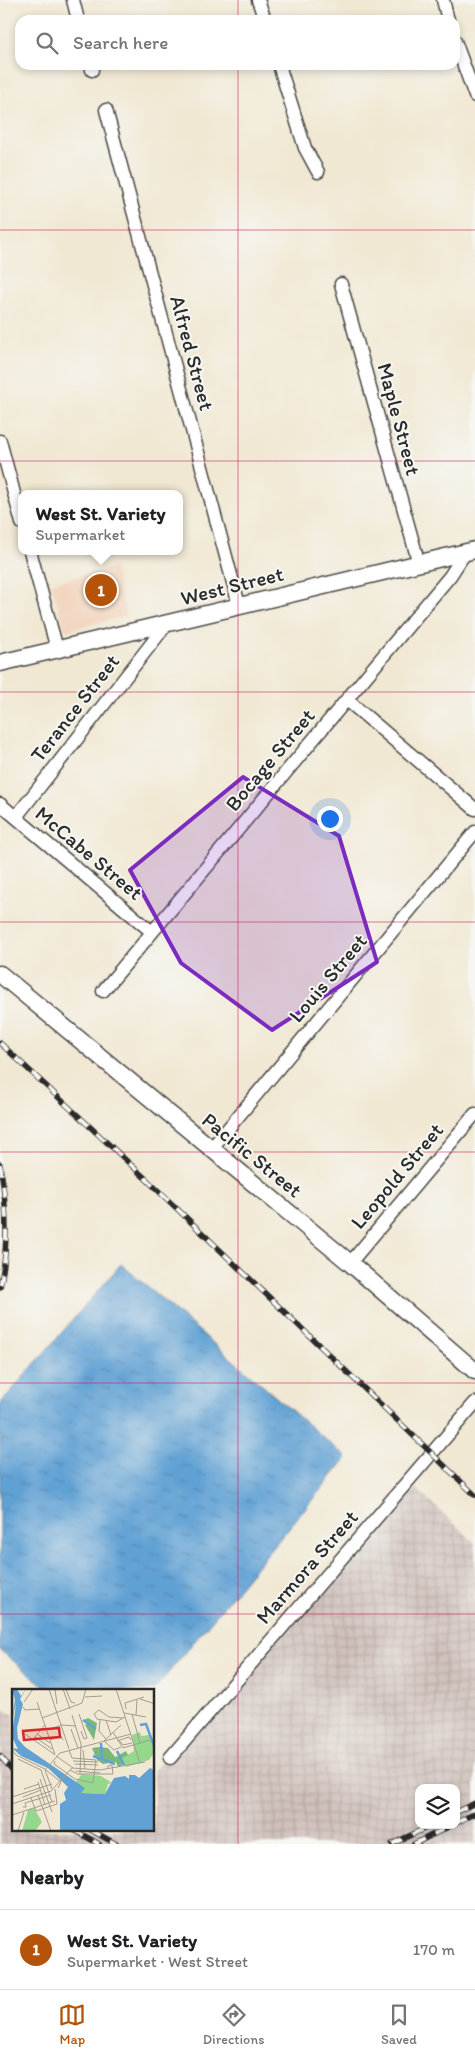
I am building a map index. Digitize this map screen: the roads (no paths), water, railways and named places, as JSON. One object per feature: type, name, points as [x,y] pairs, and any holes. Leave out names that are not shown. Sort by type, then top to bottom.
[{"type":"street","points":[[73,0],[77,15]]},
{"type":"street","points":[[258,0],[263,15]]},
{"type":"street","points":[[443,0],[447,15]]},
{"type":"street","points":[[460,55],[475,96]]},
{"type":"street","points":[[281,70],[305,148],[318,172]]},
{"type":"street","name":"Alfred Street","points":[[106,110],[239,606]]},
{"type":"street","name":"Maple Street","points":[[341,284],[419,564]]},
{"type":"street","points":[[0,441],[18,508]]},
{"type":"street","name":"West Street","points":[[0,664],[56,649],[166,625],[470,552]]},
{"type":"street","name":"Bocage Street","points":[[103,991],[470,552]]},
{"type":"street","points":[[31,555],[56,649]]},
{"type":"street","name":"Terance Street","points":[[16,817],[166,625]]},
{"type":"street","points":[[346,700],[475,809]]},
{"type":"street","name":"McCabe Street","points":[[0,804],[152,932]]},
{"type":"street","name":"Louis Street","points":[[211,1149],[475,832]]},
{"type":"street","name":"Pacific Street","points":[[0,974],[350,1263],[475,1371]]},
{"type":"street","name":"Leopold Street","points":[[350,1263],[475,1114]]},
{"type":"street","name":"Marmora Street","points":[[170,1758],[475,1403]]},
{"type":"water","points":[[121,1264],[347,1458],[155,1689],[48,1689],[0,1650],[0,1404]]},
{"type":"railway","points":[[0,1043],[144,1177],[475,1495]]},
{"type":"railway","points":[[0,1164],[6,1226],[5,1257],[0,1287]]},
{"type":"railway","points":[[0,1756],[12,1770]]},
{"type":"railway","points":[[460,1810],[475,1803]]},
{"type":"railway","points":[[460,1821],[475,1813]]},
{"type":"railway","points":[[392,1844],[424,1829]]},
{"type":"railway","points":[[414,1844],[444,1829]]},
{"type":"railway","points":[[78,1832],[99,1844]]},
{"type":"railway","points":[[95,1832],[116,1844]]},
{"type":"place","name":"West St. Variety","points":[[101,590]]}]
